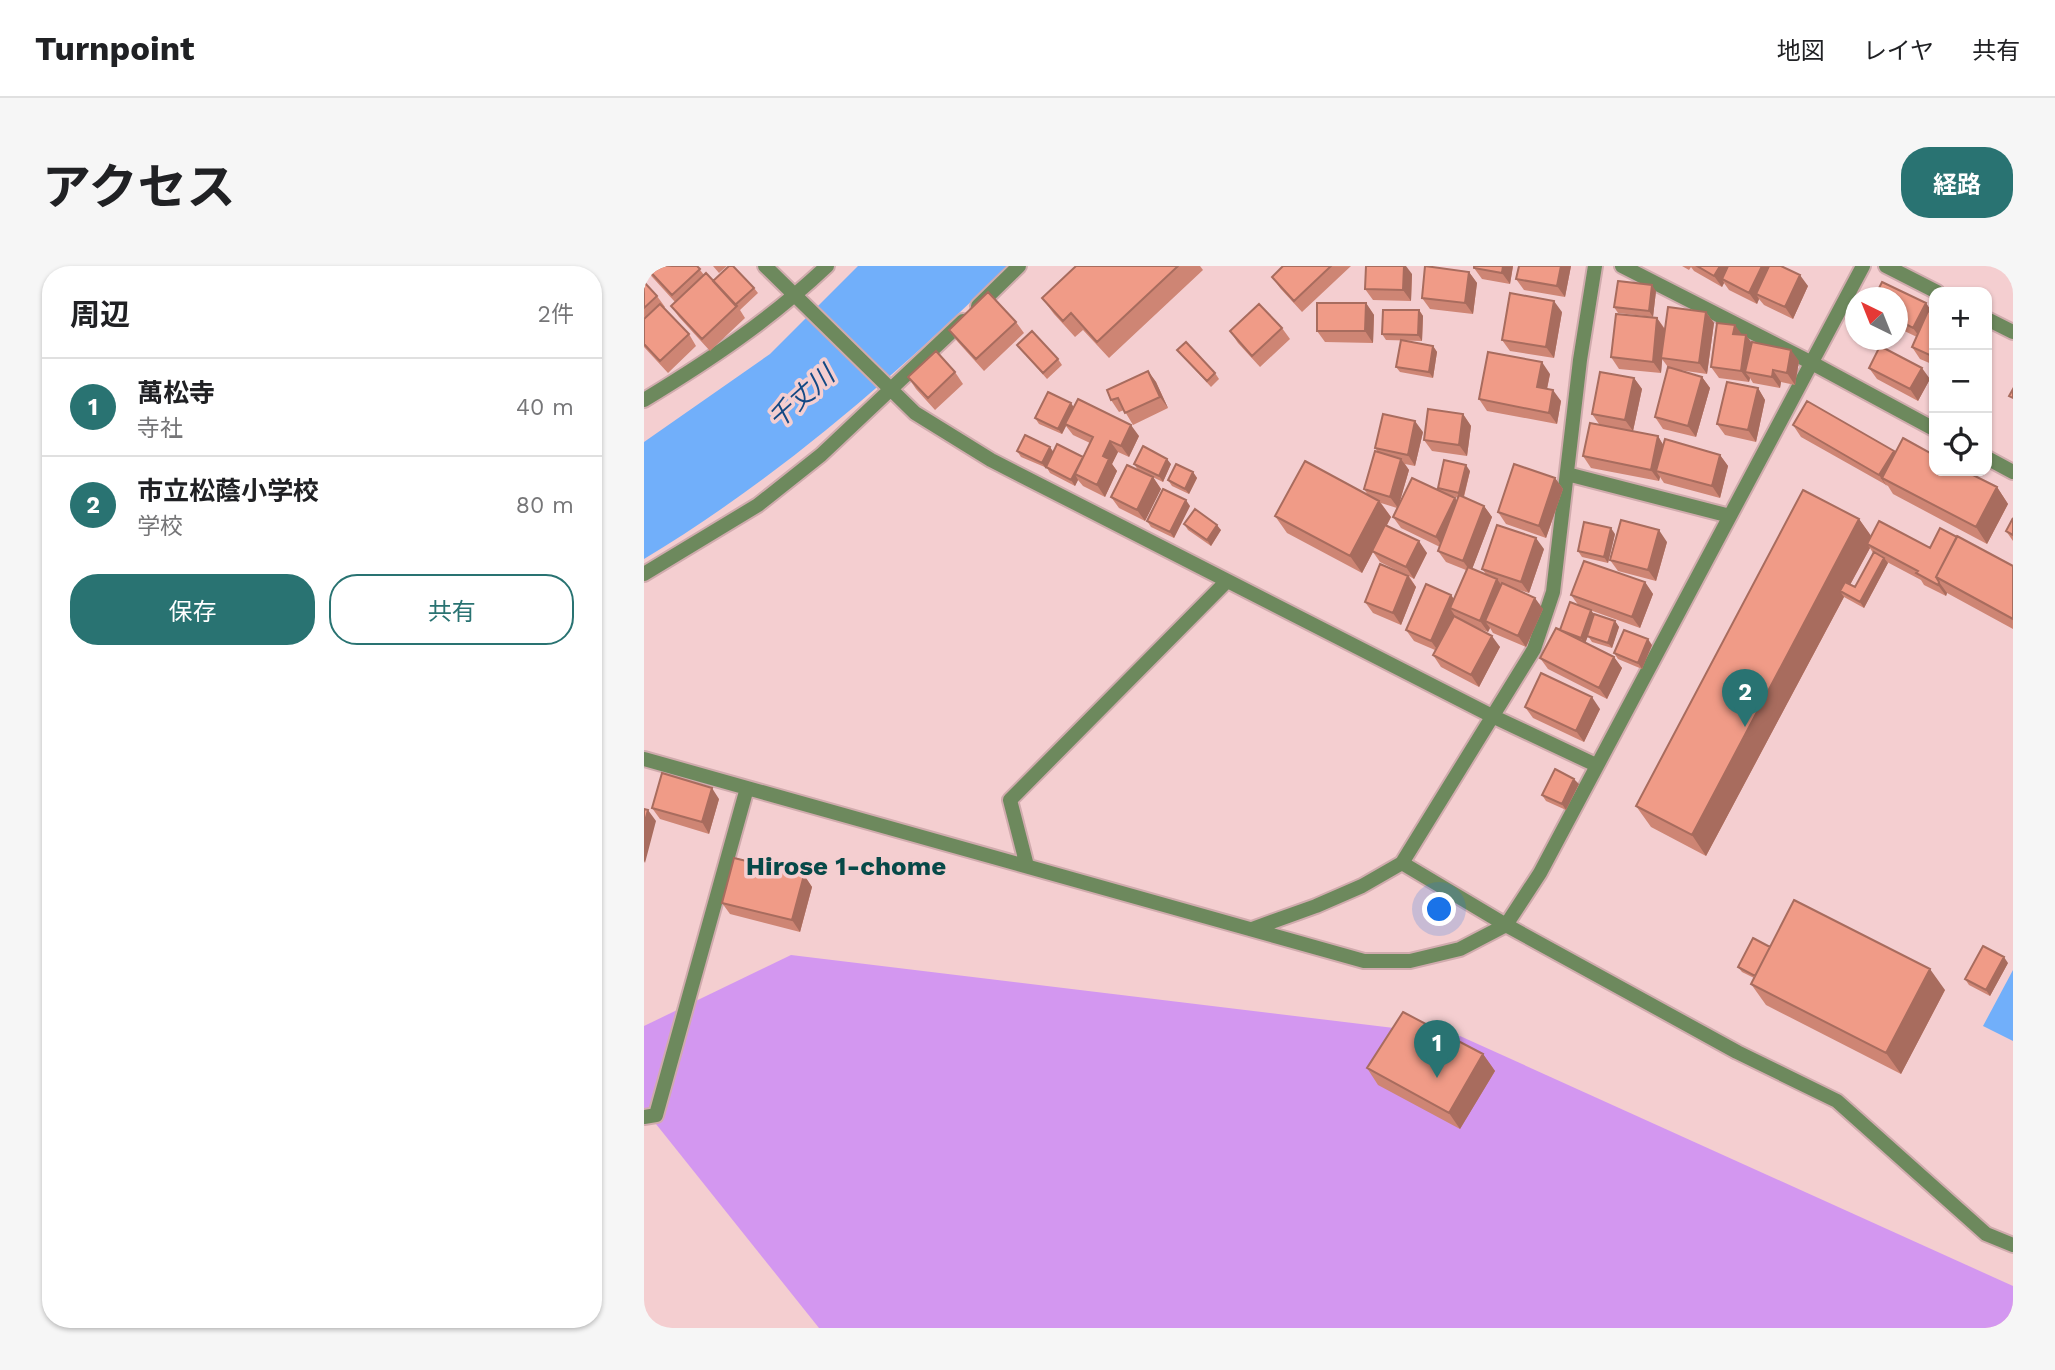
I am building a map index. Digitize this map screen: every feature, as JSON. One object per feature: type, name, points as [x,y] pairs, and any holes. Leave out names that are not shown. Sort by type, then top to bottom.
[{"type":"street","points":[[765,266],[915,413],[991,460],[1492,716],[1596,765]]},
{"type":"street","points":[[644,400],[724,351],[795,296],[827,266]]},
{"type":"street","points":[[644,574],[758,505],[821,455],[886,387],[1019,266]]},
{"type":"street","points":[[1252,929],[1351,891],[1402,863],[1534,649],[1553,592],[1580,360],[1595,266]]},
{"type":"street","points":[[1622,266],[1929,426]]},
{"type":"street","points":[[644,759],[1364,961],[1410,961],[1460,949],[1506,925],[1540,873],[1863,266]]},
{"type":"street","points":[[1886,266],[1929,288]]},
{"type":"street","points":[[1992,321],[2013,332]]},
{"type":"street","points":[[1992,461],[2013,472]]},
{"type":"street","points":[[1567,474],[1730,516]]},
{"type":"street","points":[[1027,866],[1010,800],[1227,581]]},
{"type":"street","points":[[644,1117],[656,1115],[747,788]]},
{"type":"street","points":[[1402,863],[1506,925],[1737,1052],[1837,1101],[1986,1234],[2013,1245]]},
{"type":"shaded area","points":[[791,955],[1460,1036],[2013,1286],[2013,1328],[819,1328],[644,1109],[644,1026]]},
{"type":"water","name":"千丈川","points":[[858,266],[1008,266],[923,347],[834,423],[741,495],[644,559],[644,442],[770,354]]},
{"type":"water","points":[[2013,970],[2013,1041],[1983,1026]]},
{"type":"building","points":[[645,266],[697,266],[700,269],[672,295]]},
{"type":"building","points":[[729,266],[733,266],[754,288],[735,305],[713,281]]},
{"type":"building","points":[[1076,266],[1178,266],[1097,342],[1071,313],[1063,321],[1042,298]]},
{"type":"building","points":[[1283,266],[1331,266],[1294,301],[1272,277]]},
{"type":"building","points":[[1366,266],[1404,266],[1403,290],[1365,289]]},
{"type":"building","points":[[1425,266],[1469,272],[1465,303],[1422,298]]},
{"type":"building","points":[[1474,266],[1503,266],[1502,273]]},
{"type":"building","points":[[1519,266],[1561,266],[1557,286],[1516,279]]},
{"type":"building","points":[[1697,266],[1720,266],[1714,276]]},
{"type":"building","points":[[1728,266],[1762,266],[1749,293],[1722,279]]},
{"type":"building","points":[[1769,266],[1781,266],[1800,275],[1785,307],[1756,294]]},
{"type":"building","points":[[706,273],[737,306],[702,339],[671,306]]},
{"type":"building","points":[[1618,281],[1652,285],[1649,311],[1614,307]]},
{"type":"building","points":[[644,282],[657,296],[644,308]]},
{"type":"building","points":[[1882,282],[1892,287],[1880,287]]},
{"type":"building","points":[[988,292],[1016,322],[976,359],[949,330]]},
{"type":"building","points":[[1510,293],[1554,301],[1546,347],[1502,340]]},
{"type":"building","points":[[1908,294],[1926,303],[1913,328],[1908,325]]},
{"type":"building","points":[[1317,303],[1366,303],[1365,331],[1317,331]]},
{"type":"building","points":[[660,304],[689,334],[660,361],[644,344],[644,319]]},
{"type":"building","points":[[1259,304],[1282,328],[1252,356],[1230,331]]},
{"type":"building","points":[[1668,307],[1706,312],[1699,363],[1661,358]]},
{"type":"building","points":[[1383,310],[1419,310],[1418,335],[1382,334]]},
{"type":"building","points":[[1928,311],[1929,355],[1912,347]]},
{"type":"building","points":[[1616,314],[1657,318],[1653,362],[1611,357]]},
{"type":"building","points":[[1717,323],[1735,325],[1733,334],[1746,335],[1741,371],[1711,367]]},
{"type":"building","points":[[1032,331],[1058,359],[1043,373],[1017,345]]},
{"type":"building","points":[[1401,340],[1433,346],[1429,372],[1396,367]]},
{"type":"building","points":[[1186,342],[1215,373],[1207,381],[1177,350]]},
{"type":"building","points":[[1752,342],[1791,350],[1787,373],[1773,370],[1772,377],[1745,372]]},
{"type":"building","points":[[1878,350],[1888,350],[1922,368],[1910,389],[1869,368]]},
{"type":"building","points":[[936,351],[955,372],[928,398],[908,377]]},
{"type":"building","points":[[1488,352],[1542,362],[1537,387],[1553,390],[1549,413],[1479,399]]},
{"type":"building","points":[[1668,367],[1702,377],[1688,426],[1655,417]]},
{"type":"building","points":[[1148,371],[1160,397],[1125,413],[1118,398],[1111,400],[1107,390]]},
{"type":"building","points":[[1600,372],[1634,378],[1625,420],[1592,414]]},
{"type":"building","points":[[1727,382],[1758,388],[1748,430],[1717,424]]},
{"type":"building","points":[[1048,392],[1071,403],[1058,429],[1035,418]]},
{"type":"building","points":[[1078,399],[1131,425],[1121,446],[1110,441],[1103,456],[1109,459],[1097,485],[1075,474],[1093,437],[1065,424]]},
{"type":"building","points":[[1807,401],[1894,451],[1879,475],[1793,425]]},
{"type":"building","points":[[1428,409],[1463,414],[1459,445],[1424,440]]},
{"type":"building","points":[[1383,414],[1415,421],[1408,455],[1375,448]]},
{"type":"building","points":[[1590,423],[1658,436],[1651,470],[1583,456]]},
{"type":"building","points":[[1025,435],[1050,447],[1042,463],[1017,451]]},
{"type":"building","points":[[1903,438],[1929,452],[1929,476],[1975,476],[1997,487],[1976,527],[1882,478]]},
{"type":"building","points":[[1665,439],[1720,455],[1712,486],[1656,471]]},
{"type":"building","points":[[1057,444],[1083,457],[1071,480],[1046,467]]},
{"type":"building","points":[[1143,446],[1167,459],[1159,476],[1134,464]]},
{"type":"building","points":[[1375,451],[1401,459],[1390,497],[1364,489]]},
{"type":"building","points":[[1444,460],[1466,465],[1459,493],[1438,488]]},
{"type":"building","points":[[1305,461],[1379,501],[1350,556],[1275,516]]},
{"type":"building","points":[[1176,464],[1193,472],[1185,489],[1168,480]]},
{"type":"building","points":[[1514,464],[1555,478],[1539,526],[1498,512]]},
{"type":"building","points":[[1127,465],[1153,477],[1137,510],[1111,497]]},
{"type":"building","points":[[1412,478],[1455,498],[1436,537],[1393,517]]},
{"type":"building","points":[[1163,489],[1186,500],[1170,532],[1147,521]]},
{"type":"building","points":[[1803,490],[1859,519],[1692,835],[1636,806]]},
{"type":"building","points":[[1459,495],[1484,506],[1463,561],[1438,551]]},
{"type":"building","points":[[1195,509],[1217,525],[1207,540],[1184,524]]},
{"type":"building","points":[[2013,518],[2013,535],[2006,531]]},
{"type":"building","points":[[1621,520],[1659,530],[1648,570],[1610,560]]},
{"type":"building","points":[[1879,521],[1930,548],[1940,528],[1957,537],[1936,577],[1938,585],[1916,573],[1918,571],[1867,544]]},
{"type":"building","points":[[1584,522],[1611,528],[1604,557],[1578,551]]},
{"type":"building","points":[[1385,525],[1419,541],[1406,567],[1372,551]]},
{"type":"building","points":[[1497,525],[1536,538],[1521,582],[1482,569]]},
{"type":"building","points":[[1957,536],[2013,566],[2013,619],[1936,577]]},
{"type":"building","points":[[1874,552],[1884,558],[1860,602],[1840,591],[1845,582],[1855,587]]},
{"type":"building","points":[[1584,561],[1645,582],[1632,617],[1571,595]]},
{"type":"building","points":[[1380,564],[1408,576],[1393,613],[1365,602]]},
{"type":"building","points":[[1468,567],[1497,579],[1480,621],[1450,608]]},
{"type":"building","points":[[1502,583],[1535,598],[1518,636],[1485,621]]},
{"type":"building","points":[[1426,584],[1451,595],[1431,641],[1406,630]]},
{"type":"building","points":[[1570,602],[1591,610],[1581,638],[1560,630]]},
{"type":"building","points":[[1594,614],[1615,621],[1608,643],[1587,636]]},
{"type":"building","points":[[1454,616],[1492,636],[1471,675],[1433,655]]},
{"type":"building","points":[[1556,628],[1614,657],[1599,688],[1540,658]]},
{"type":"building","points":[[1624,630],[1648,639],[1638,663],[1614,653]]},
{"type":"building","points":[[1541,673],[1592,697],[1576,731],[1525,707]]},
{"type":"building","points":[[1555,769],[1574,779],[1562,804],[1542,795]]},
{"type":"building","points":[[662,773],[712,788],[702,822],[652,808]]},
{"type":"building","points":[[644,809],[648,810],[644,825]]},
{"type":"building","points":[[734,858],[804,875],[792,920],[722,903]]},
{"type":"building","points":[[1794,900],[1930,969],[1886,1053],[1751,984]]},
{"type":"building","points":[[1753,938],[1770,947],[1755,976],[1738,967]]},
{"type":"building","points":[[1983,946],[2004,957],[1986,990],[1965,979]]},
{"type":"building","points":[[1403,1012],[1483,1054],[1449,1113],[1367,1068]]},
{"type":"place","name":"市立松蔭小学校","points":[[1745,727]]},
{"type":"place","name":"萬松寺","points":[[1437,1078]]},
{"type":"district","name":"Hirose 1-chome","points":[[846,866]]}]
